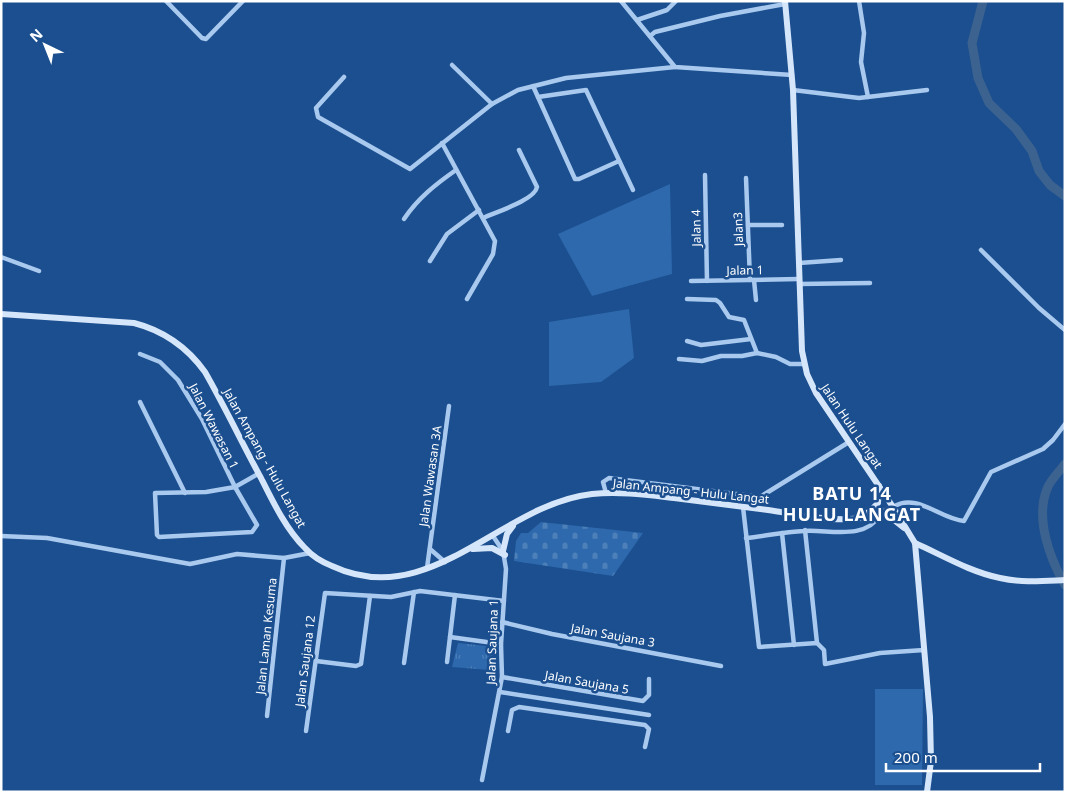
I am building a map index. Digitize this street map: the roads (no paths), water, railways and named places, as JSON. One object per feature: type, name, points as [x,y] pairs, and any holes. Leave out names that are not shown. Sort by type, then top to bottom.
[{"type":"street","points":[[166,1],[202,38],[206,39],[243,1]]},
{"type":"street","points":[[621,1],[675,67]]},
{"type":"street","points":[[637,20],[667,10],[676,1]]},
{"type":"street","points":[[859,1],[864,33],[861,62],[868,97]]},
{"type":"street","points":[[650,36],[655,32],[720,16],[785,3]]},
{"type":"street","name":"Jalan Hulu Langat","points":[[785,3],[793,90],[799,281],[805,364],[816,393],[915,543],[930,726],[931,761],[927,792]]},
{"type":"street","points":[[452,66],[492,104]]},
{"type":"street","points":[[344,77],[316,108],[318,117],[407,169],[419,164],[492,104],[518,90],[533,86],[566,78],[675,67],[792,75]]},
{"type":"street","points":[[533,86],[575,179],[579,179],[619,161]]},
{"type":"street","points":[[538,97],[585,90],[633,190]]},
{"type":"street","points":[[793,90],[868,97],[926,90]]},
{"type":"street","points":[[442,144],[495,241],[496,248],[467,299]]},
{"type":"street","points":[[483,218],[530,198],[536,192],[537,186],[519,150]]},
{"type":"street","points":[[404,219],[413,206],[433,187],[456,170]]},
{"type":"street","name":"Jalan 4","points":[[705,175],[707,281]]},
{"type":"street","name":"Jalan3","points":[[746,178],[752,280],[756,300]]},
{"type":"street","points":[[430,262],[447,234],[479,210]]},
{"type":"street","points":[[748,224],[782,225]]},
{"type":"street","points":[[981,250],[1039,308],[1065,330]]},
{"type":"street","points":[[1,257],[39,271]]},
{"type":"street","points":[[799,263],[841,260]]},
{"type":"street","name":"Jalan 1","points":[[691,281],[752,280],[870,283]]},
{"type":"street","points":[[687,299],[719,301],[729,317],[744,320],[757,353]]},
{"type":"street","name":"Jalan Ampang - Hulu Langat","points":[[1,314],[124,322],[150,327],[165,334],[193,356],[206,372],[258,474],[290,529],[310,553],[334,567],[365,576],[390,577],[427,569],[469,550],[515,523],[568,498],[606,493],[650,496],[849,519],[880,515],[893,507]]},
{"type":"street","points":[[687,341],[700,345],[732,343],[751,339]]},
{"type":"street","points":[[679,359],[702,360],[721,356],[742,356],[757,353],[790,364],[805,364]]},
{"type":"street","name":"Jalan Wawasan 1","points":[[140,354],[160,362],[178,380],[202,419],[234,487],[257,521],[256,529],[252,532],[159,537],[157,535],[155,493],[185,493]]},
{"type":"street","points":[[140,402],[185,493],[234,487],[258,474]]},
{"type":"street","name":"Jalan Wawasan 3A","points":[[427,569],[449,406]]},
{"type":"street","points":[[893,507],[901,502],[912,502],[964,521],[992,472],[1043,449],[1053,440],[1065,424]]},
{"type":"street","points":[[606,493],[603,482],[609,478],[760,497],[849,442]]},
{"type":"street","points":[[849,519],[874,508],[878,503],[879,486]]},
{"type":"street","points":[[743,507],[757,645],[760,648],[817,643]]},
{"type":"street","points":[[746,538],[806,530],[841,532],[859,529],[872,526],[880,515],[894,520],[902,526],[915,543],[986,574],[1034,582],[1065,580]]},
{"type":"street","points":[[504,553],[507,534],[515,523]]},
{"type":"street","points":[[806,530],[817,643],[824,650],[825,664],[880,653],[924,650]]},
{"type":"street","points":[[782,533],[794,644]]},
{"type":"street","points":[[1,536],[47,538],[190,564],[237,554],[284,558],[310,553]]},
{"type":"street","points":[[493,536],[504,553]]},
{"type":"street","points":[[469,550],[488,547],[504,553]]},
{"type":"street","points":[[430,549],[444,562]]},
{"type":"street","name":"Jalan Saujana 1","points":[[482,780],[502,678],[501,644],[504,601],[504,553]]},
{"type":"street","name":"Jalan Laman Kesuma","points":[[267,716],[284,558]]},
{"type":"street","points":[[316,661],[356,666],[361,664],[370,596],[391,597],[414,592],[504,601]]},
{"type":"street","points":[[404,663],[414,592]]},
{"type":"street","name":"Jalan Saujana 12","points":[[306,732],[325,593],[370,596]]},
{"type":"street","points":[[447,662],[455,595]]},
{"type":"street","name":"Jalan Saujana 3","points":[[502,622],[552,634],[720,666]]},
{"type":"street","points":[[450,636],[501,644]]},
{"type":"street","name":"Jalan Saujana 5","points":[[502,678],[643,701],[649,695],[649,679]]},
{"type":"street","name":"Jalan Saujana 5","points":[[500,692],[649,714]]},
{"type":"street","points":[[582,716],[584,704]]},
{"type":"street","points":[[508,731],[512,710],[515,707],[645,725],[649,729],[645,747]]},
{"type":"waterway","points":[[983,1],[972,43],[978,78],[989,103],[1016,129],[1032,151],[1039,171],[1050,185],[1065,196]]},
{"type":"waterway","points":[[1065,464],[1048,486],[1043,513],[1043,526],[1046,538],[1054,563],[1065,585]]},
{"type":"district","name":"BATU 14 HULU LANGAT","points":[[852,503]]}]
